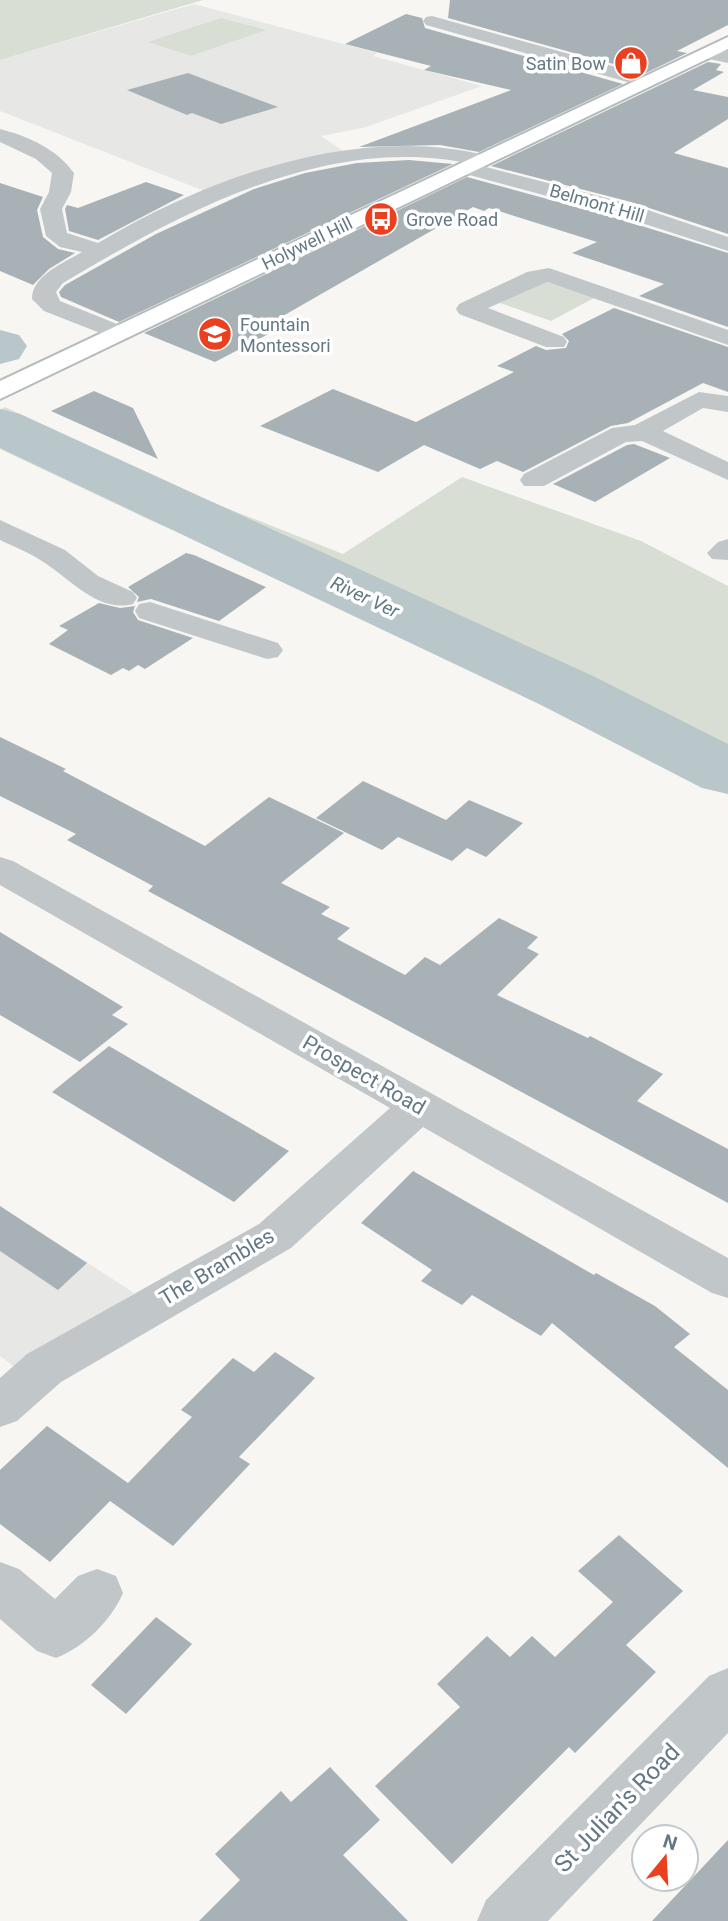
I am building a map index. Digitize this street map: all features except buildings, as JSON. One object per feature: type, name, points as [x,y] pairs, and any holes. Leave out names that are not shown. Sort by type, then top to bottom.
[{"type":"main road","name":"Holywell Hill","points":[[0,391],[728,42]]},
{"type":"street","points":[[432,21],[645,81]]},
{"type":"street","points":[[706,53],[728,57]]},
{"type":"street","points":[[0,135],[44,155],[58,164],[64,173],[60,192],[51,209],[57,236],[68,242],[103,251]]},
{"type":"street","points":[[118,333],[52,306],[44,299],[44,291],[55,278],[171,213],[328,160],[372,152],[415,150],[457,153],[473,164]]},
{"type":"street","name":"Belmont Hill","points":[[473,164],[728,244]]},
{"type":"street","points":[[555,342],[468,309],[535,277],[545,269],[728,338]]},
{"type":"street","points":[[646,433],[646,429],[690,403],[705,400],[728,404]]},
{"type":"street","points":[[534,480],[621,434],[646,433],[728,472]]},
{"type":"street","points":[[0,528],[76,570],[88,582],[136,605],[267,650]]},
{"type":"street","name":"Prospect Road","points":[[9,885],[419,1106],[728,1280]]},
{"type":"street","name":"The Brambles","points":[[0,1407],[44,1368],[275,1236],[419,1106]]},
{"type":"street","points":[[0,1586],[56,1633],[97,1593]]},
{"type":"street","name":"St Julian's Road","points":[[507,1921],[728,1694]]},
{"type":"shaded area","points":[[0,0],[203,0],[0,60]]},
{"type":"shaded area","points":[[194,4],[377,53],[373,56],[482,86],[363,128],[321,136],[343,151],[207,192],[0,111],[0,60]]},
{"type":"shaded area","points":[[221,18],[266,30],[191,56],[148,42]]},
{"type":"shaded area","points":[[540,280],[594,298],[551,321],[497,302]]},
{"type":"shaded area","points":[[5,407],[181,490],[343,554],[462,477],[641,541],[728,586],[728,785],[623,735],[579,708],[374,614],[152,521],[0,449],[0,410]]},
{"type":"shaded area","points":[[0,1206],[134,1293],[17,1369],[0,1356]]},
{"type":"waterway","name":"River Ver","points":[[0,426],[568,691],[728,772]]},
{"type":"place","name":"Satin Bow","points":[[631,63]]},
{"type":"place","name":"Grove Road","points":[[381,219]]},
{"type":"place","name":"Fountain Montessori","points":[[215,334]]}]
